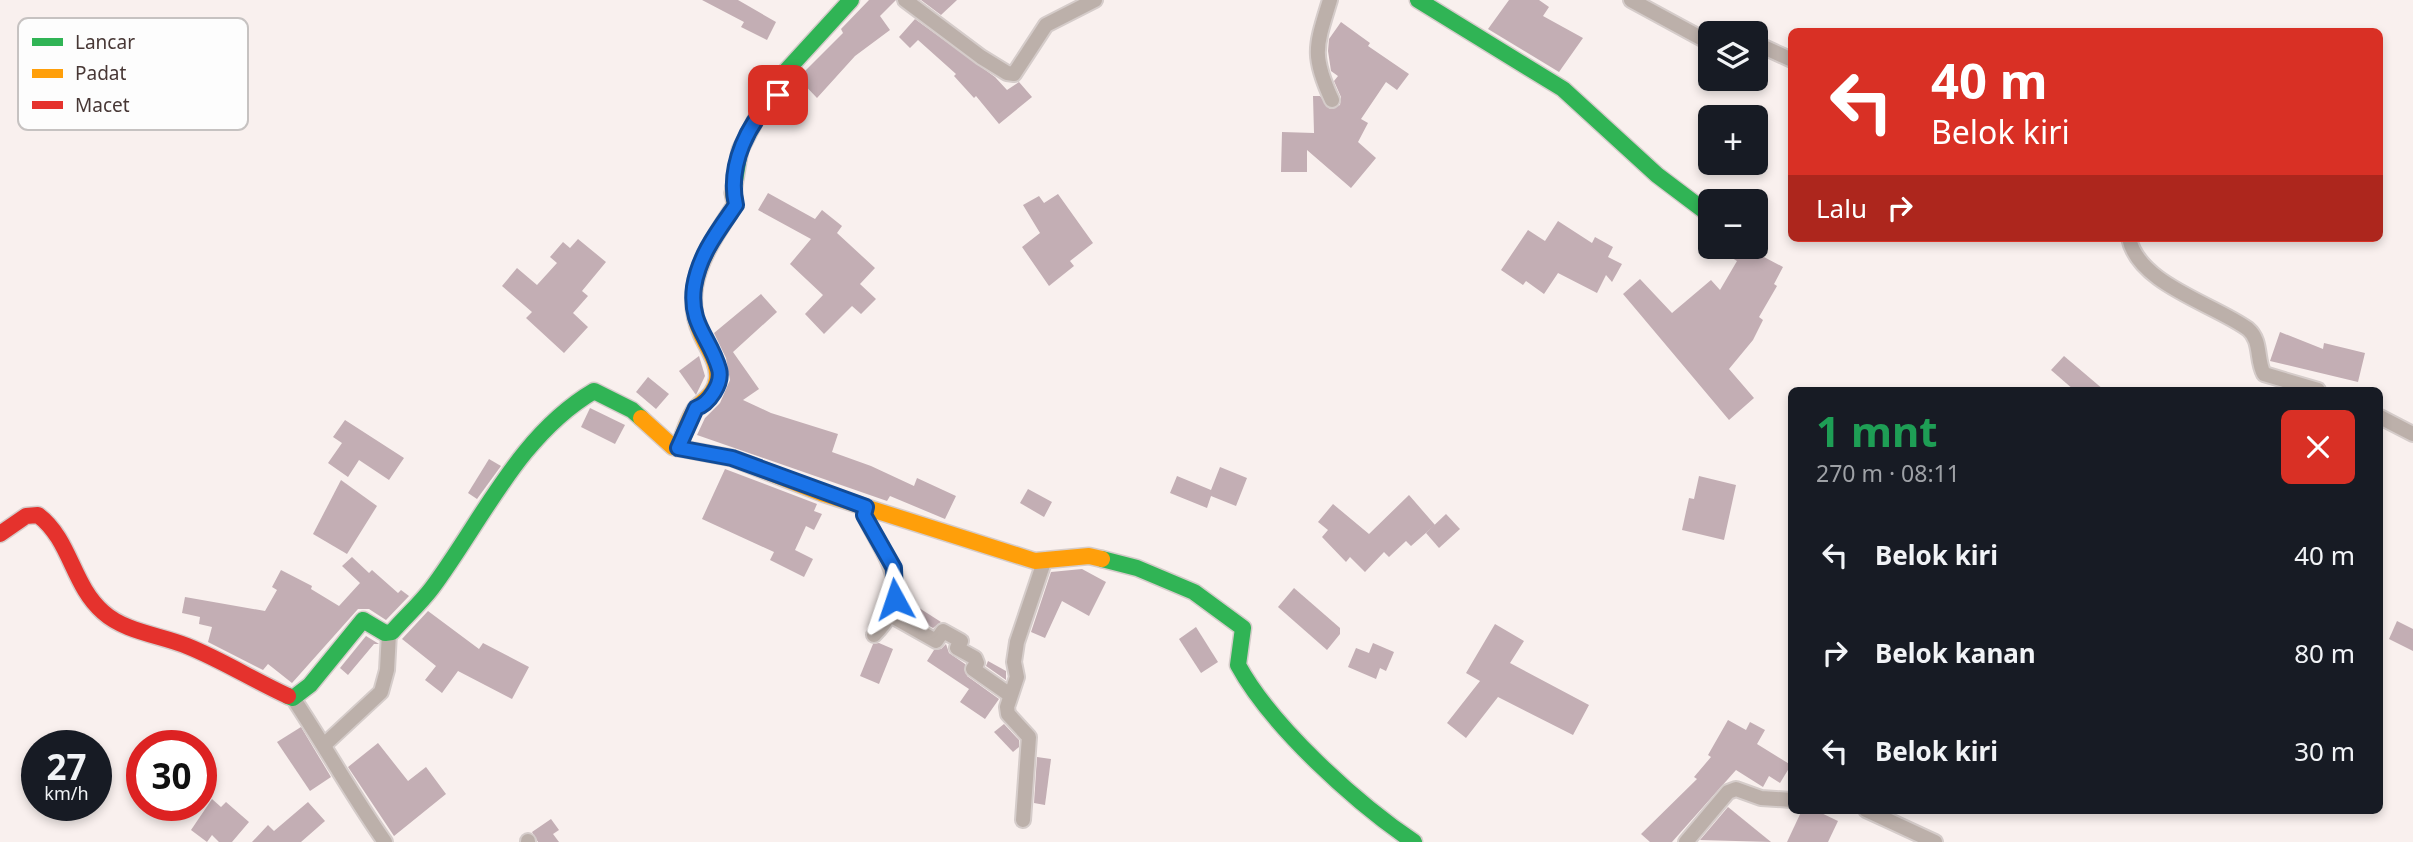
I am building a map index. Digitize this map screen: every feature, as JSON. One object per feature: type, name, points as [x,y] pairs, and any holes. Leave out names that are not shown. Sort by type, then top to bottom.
[{"type":"street","points":[[678,448],[696,408],[703,406],[718,384],[719,370],[698,329],[693,309],[695,285],[707,250],[721,222],[736,205],[732,188],[740,150],[756,119],[778,95],[788,70],[851,0]]},
{"type":"street","points":[[905,0],[981,57],[1007,74],[1014,74],[1046,24],[1095,0]]},
{"type":"street","points":[[1330,0],[1315,47],[1322,78],[1332,100]]},
{"type":"street","points":[[1418,0],[1563,89],[1657,175],[1698,206]]},
{"type":"street","points":[[1631,0],[1698,36]]},
{"type":"street","points":[[1768,49],[1788,58]]},
{"type":"street","points":[[2130,242],[2132,251],[2138,258],[2173,287],[2250,331],[2259,347],[2260,368],[2264,374],[2271,379],[2305,387]]},
{"type":"street","points":[[324,745],[381,692],[387,670],[389,633],[430,591],[542,433],[586,394],[594,391],[622,404],[668,445],[732,458],[866,507],[1044,562],[1089,556],[1137,568],[1194,592],[1225,612],[1243,628],[1238,665],[1256,697],[1284,728],[1367,805],[1402,836],[1414,842]]},
{"type":"street","points":[[2383,419],[2413,434]]},
{"type":"street","points":[[866,507],[864,515],[894,568],[895,599],[890,615],[874,635]]},
{"type":"street","points":[[0,534],[26,516],[38,515],[56,529],[81,581],[104,612],[118,622],[190,647],[293,698],[351,793],[385,842]]},
{"type":"street","points":[[1023,820],[1029,737],[1007,714],[1017,677],[1014,662],[1017,642],[1044,562]]},
{"type":"street","points":[[890,615],[936,641],[943,631],[961,642],[957,648],[975,658],[977,663],[973,669],[1010,695]]},
{"type":"street","points":[[293,698],[310,685],[363,620],[389,633]]},
{"type":"street","points":[[1686,842],[1728,792],[1736,789],[1761,798],[1788,800]]},
{"type":"street","points":[[1875,814],[1935,842]]},
{"type":"building","points":[[702,0],[738,0],[776,22],[767,40],[741,27],[744,22]]},
{"type":"building","points":[[869,0],[896,0],[880,16],[890,30],[855,56],[817,98],[798,78],[843,33],[841,29]]},
{"type":"building","points":[[921,0],[957,0],[941,15]]},
{"type":"building","points":[[1509,0],[1539,0],[1549,7],[1543,16],[1583,38],[1559,72],[1488,29]]},
{"type":"building","points":[[915,19],[995,77],[1007,90],[1019,82],[1032,97],[999,124],[976,96],[974,98],[954,76],[956,74],[918,40],[910,48],[899,37]]},
{"type":"building","points":[[1341,22],[1370,43],[1368,46],[1409,74],[1397,90],[1386,82],[1361,119],[1368,123],[1358,142],[1376,158],[1351,188],[1307,150],[1307,172],[1281,172],[1282,132],[1314,133],[1313,96],[1320,96],[1330,109],[1340,105],[1341,97],[1334,81],[1338,76],[1331,71],[1328,51],[1329,39]]},
{"type":"building","points":[[768,193],[815,219],[822,210],[842,226],[837,233],[875,268],[860,284],[876,299],[861,314],[852,306],[824,334],[805,314],[823,295],[790,264],[811,239],[758,210]]},
{"type":"building","points":[[1058,194],[1093,243],[1070,261],[1074,266],[1049,286],[1022,247],[1040,233],[1023,205],[1039,196],[1044,203]]},
{"type":"building","points":[[1558,221],[1592,243],[1595,237],[1613,247],[1608,257],[1622,264],[1612,282],[1606,275],[1597,293],[1558,273],[1544,294],[1526,281],[1523,285],[1501,270],[1528,230],[1545,241]]},
{"type":"building","points":[[578,239],[606,262],[582,291],[588,296],[573,313],[588,327],[564,353],[526,318],[532,312],[502,286],[517,268],[537,285],[557,263],[550,257],[563,242],[570,248]]},
{"type":"building","points":[[1734,259],[1768,259],[1783,267],[1774,284],[1777,286],[1759,317],[1763,320],[1753,340],[1729,369],[1754,398],[1729,420],[1623,294],[1640,279],[1672,313],[1711,280],[1720,290],[1737,261]]},
{"type":"building","points":[[761,294],[777,312],[733,352],[759,389],[743,400],[771,413],[838,434],[832,452],[914,486],[917,478],[956,496],[945,519],[890,496],[887,501],[697,435],[705,418],[720,403],[730,380],[726,358],[714,333]]},
{"type":"building","points":[[2280,332],[2323,349],[2324,343],[2365,353],[2358,382],[2270,361]]},
{"type":"building","points":[[699,356],[705,376],[696,395],[679,371]]},
{"type":"building","points":[[2064,356],[2100,387],[2071,387],[2051,370]]},
{"type":"building","points":[[648,377],[669,394],[656,409],[636,392]]},
{"type":"building","points":[[590,408],[625,425],[615,444],[581,427]]},
{"type":"building","points":[[345,420],[404,458],[389,480],[359,460],[348,477],[328,463],[342,443],[333,437]]},
{"type":"building","points":[[489,459],[501,466],[477,499],[468,493]]},
{"type":"building","points":[[1220,467],[1247,478],[1236,506],[1211,496],[1207,508],[1170,493],[1177,476],[1211,490]]},
{"type":"building","points":[[725,469],[817,504],[814,511],[822,514],[814,530],[806,526],[795,550],[813,559],[804,577],[770,560],[774,552],[702,519]]},
{"type":"building","points":[[1699,476],[1736,485],[1724,540],[1682,530],[1689,498],[1694,499]]},
{"type":"building","points":[[341,480],[377,506],[347,554],[313,534]]},
{"type":"building","points":[[1028,489],[1052,502],[1044,517],[1020,503]]},
{"type":"building","points":[[1409,495],[1435,525],[1411,546],[1406,541],[1389,557],[1384,552],[1365,572],[1350,557],[1346,562],[1322,537],[1328,530],[1318,522],[1333,504],[1369,534]]},
{"type":"building","points":[[1446,514],[1460,529],[1439,548],[1426,533]]},
{"type":"building","points":[[352,557],[369,573],[372,570],[398,593],[401,590],[409,596],[386,620],[369,609],[358,609],[292,683],[268,664],[263,670],[208,642],[212,627],[199,624],[200,617],[182,613],[185,597],[265,611],[277,590],[272,587],[281,570],[312,586],[311,589],[339,606],[360,583],[342,566]]},
{"type":"building","points":[[1082,569],[1106,582],[1089,616],[1062,601],[1045,638],[1031,632],[1051,572]]},
{"type":"building","points":[[1294,588],[1340,628],[1340,634],[1327,650],[1278,607]]},
{"type":"building","points":[[916,606],[941,622],[933,628],[911,616]]},
{"type":"building","points":[[428,611],[479,649],[483,643],[529,667],[512,699],[458,671],[442,693],[425,680],[436,666],[402,639]]},
{"type":"building","points":[[2397,621],[2413,629],[2413,651],[2389,639]]},
{"type":"building","points":[[1495,624],[1524,641],[1510,663],[1589,705],[1573,735],[1498,697],[1466,738],[1447,723],[1480,681],[1466,673]]},
{"type":"building","points":[[1196,627],[1218,662],[1201,673],[1179,639]]},
{"type":"building","points":[[366,636],[379,644],[374,644],[348,675],[340,668]]},
{"type":"building","points":[[879,643],[893,649],[879,684],[860,676],[873,644]]},
{"type":"building","points":[[1373,643],[1394,652],[1386,671],[1380,668],[1376,679],[1348,667],[1356,648],[1369,653]]},
{"type":"building","points":[[946,644],[949,653],[965,664],[967,676],[999,699],[985,719],[960,702],[969,689],[927,661],[934,650],[941,649]]},
{"type":"building","points":[[988,661],[1006,671],[1006,680],[986,666]]},
{"type":"building","points":[[1728,720],[1746,730],[1750,722],[1765,730],[1757,744],[1788,763],[1788,770],[1780,783],[1769,776],[1763,787],[1736,770],[1672,842],[1650,842],[1641,834],[1697,779],[1694,777],[1711,757],[1708,755]]},
{"type":"building","points":[[1004,724],[1019,740],[1019,747],[1013,752],[994,732]]},
{"type":"building","points":[[301,727],[331,777],[310,791],[277,742]]},
{"type":"building","points":[[378,743],[408,781],[426,767],[446,794],[394,836],[348,767]]},
{"type":"building","points":[[1037,757],[1051,759],[1045,805],[1034,803]]},
{"type":"building","points":[[226,802],[249,822],[232,842],[219,842],[212,835],[207,842],[191,830],[197,821],[217,821],[217,803],[221,807]]},
{"type":"building","points":[[308,802],[325,821],[301,842],[252,842],[268,825],[274,831]]},
{"type":"building","points":[[1728,807],[1771,842],[1700,840]]},
{"type":"building","points":[[1800,814],[1823,814],[1838,821],[1828,842],[1787,842]]},
{"type":"building","points":[[551,819],[559,830],[553,834],[559,842],[538,842],[532,832]]},
{"type":"traffic: fast","points":[[733,193],[740,150],[756,119],[778,95],[787,70],[851,0]]},
{"type":"traffic: fast","points":[[1418,0],[1563,89],[1657,175],[1698,206]]},
{"type":"traffic: fast","points":[[288,696],[293,698],[310,685],[363,620],[385,633],[392,632],[432,588],[523,455],[568,409],[594,391],[632,410],[641,418]]},
{"type":"traffic: fast","points":[[1102,559],[1137,568],[1194,592],[1243,628],[1238,665],[1271,713],[1342,785],[1414,842]]},
{"type":"traffic: slow","points":[[678,448],[693,412],[709,396],[716,384],[716,367],[695,316],[695,282],[707,250],[735,205],[733,193]]},
{"type":"traffic: slow","points":[[641,418],[673,447],[732,458],[824,494],[1035,561],[1089,556],[1102,559]]},
{"type":"traffic: jam","points":[[0,534],[26,516],[38,515],[58,537],[84,589],[112,619],[132,629],[177,642],[200,652],[288,696]]},
{"type":"route","points":[[778,95],[756,119],[740,150],[732,188],[736,205],[721,222],[707,250],[695,285],[693,309],[698,329],[719,370],[718,384],[703,406],[696,408],[678,448],[732,458],[824,494],[866,507],[864,515],[869,526],[894,568],[895,599]]}]
